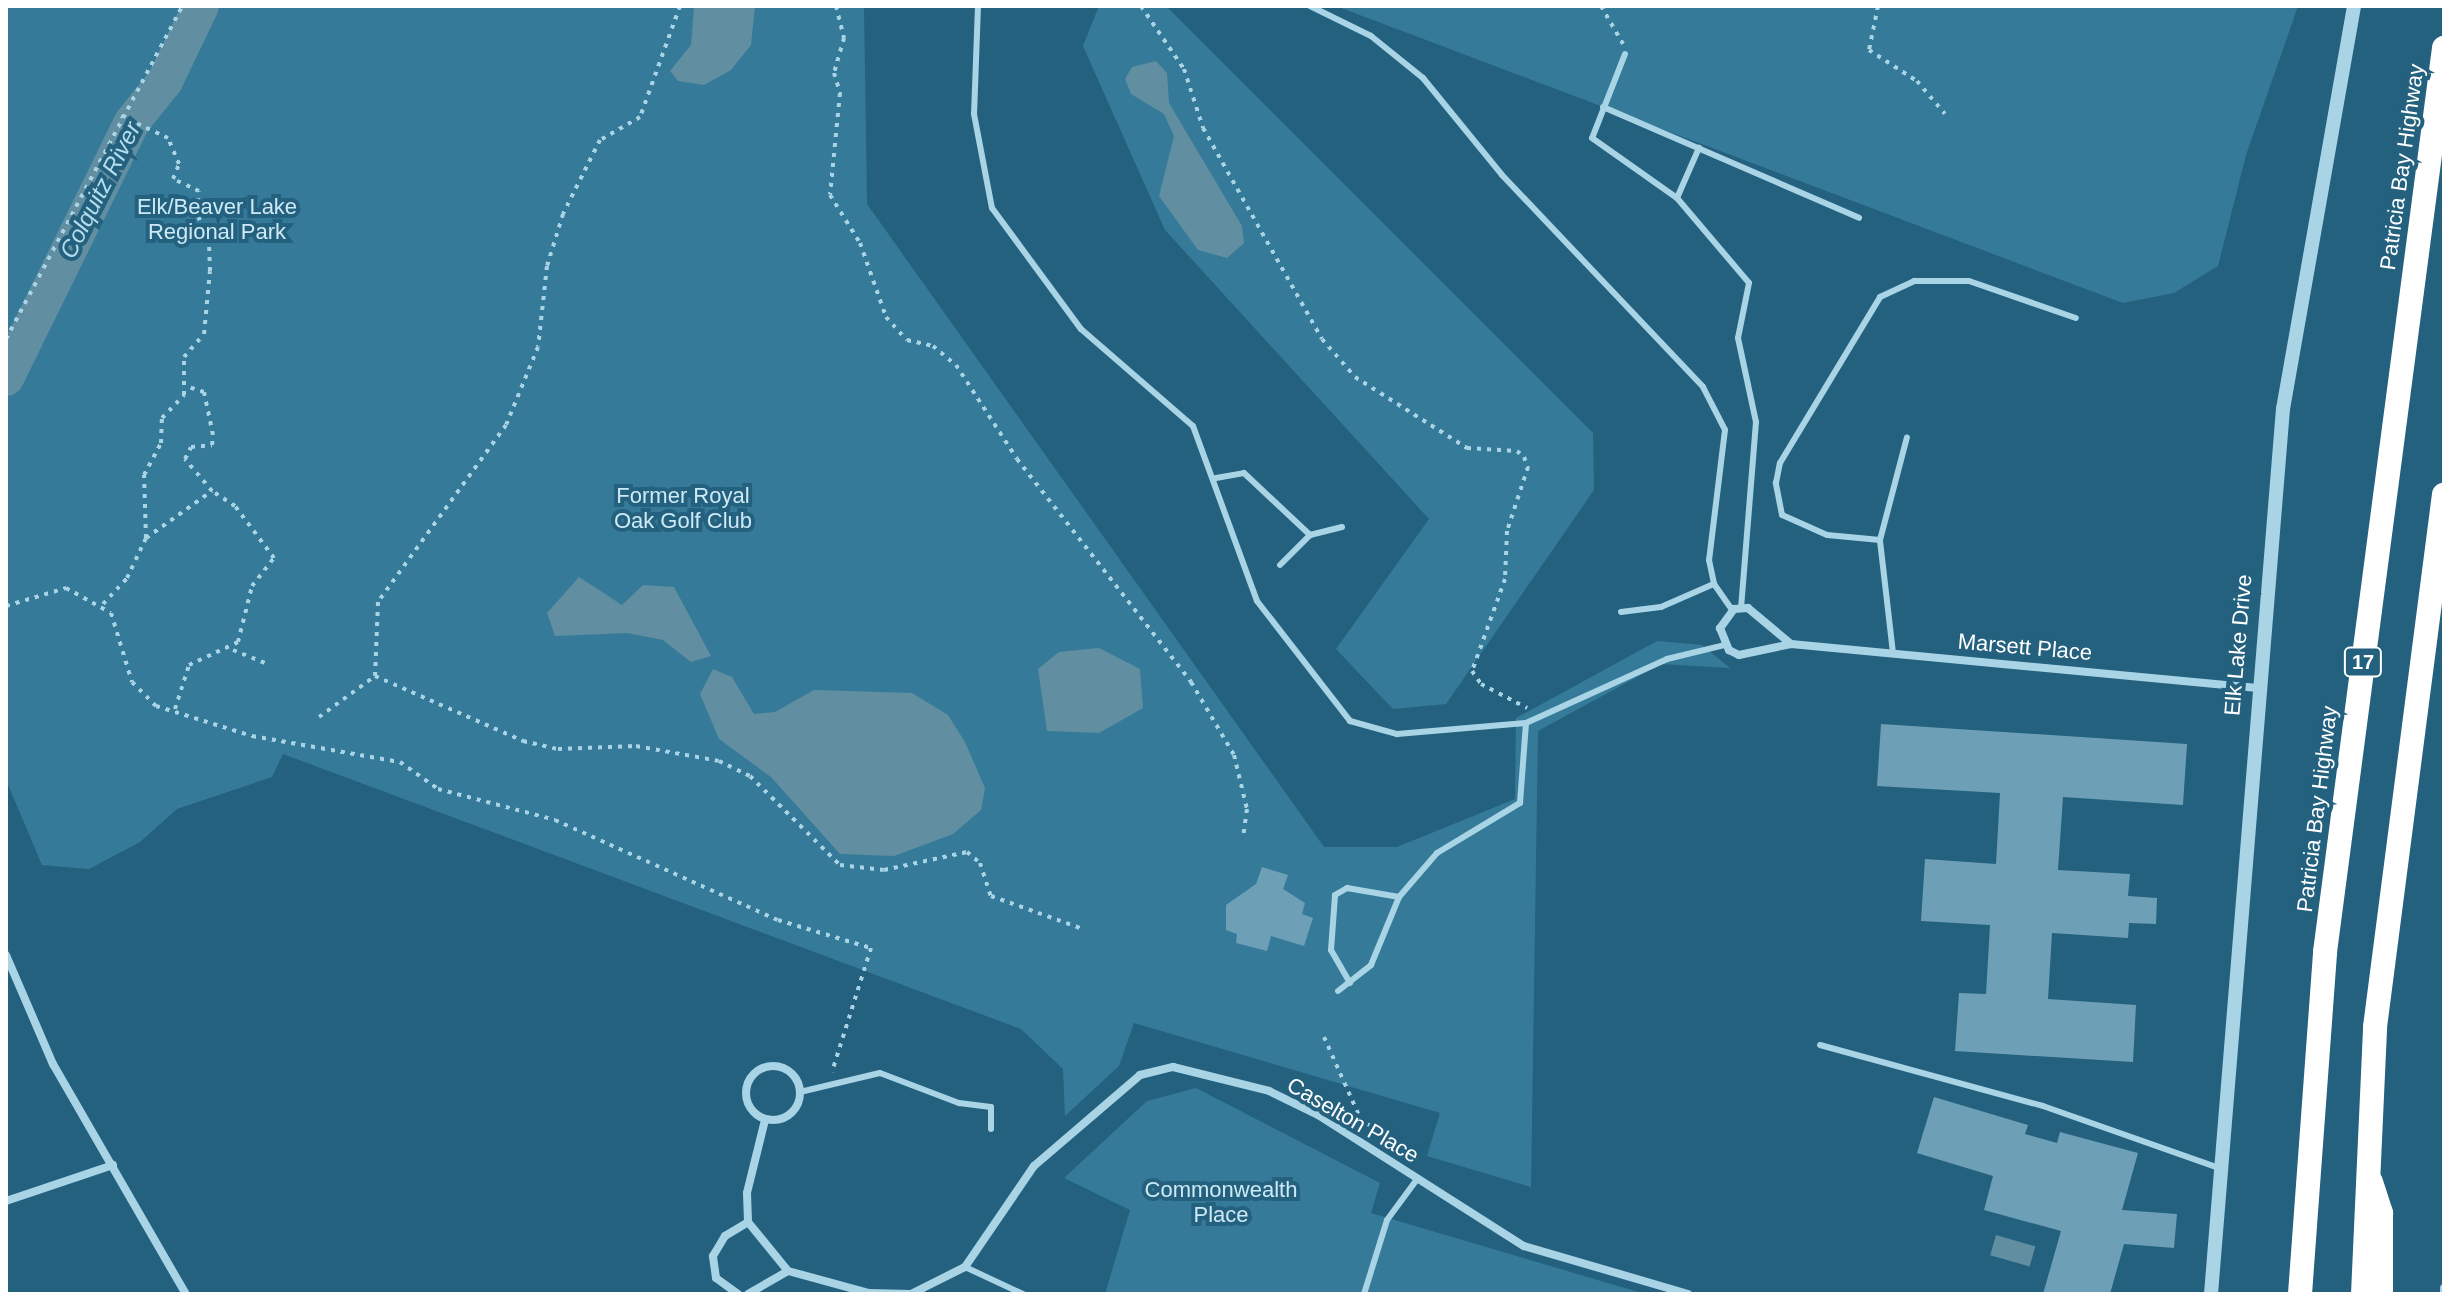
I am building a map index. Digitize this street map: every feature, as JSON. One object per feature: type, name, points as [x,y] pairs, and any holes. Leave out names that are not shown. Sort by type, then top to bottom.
[{"type":"highway","name":"Patricia Bay Highway","points":[[2299,1289],[2325,952],[2444,48]]},
{"type":"highway","points":[[2363,1294],[2366,1166],[2389,902],[2444,494]]},
{"type":"highway","points":[[2366,1166],[2381,1213],[2381,1294]]},
{"type":"street","name":"Elk Lake Drive","points":[[2211,1294],[2255,688],[2283,409],[2354,6]]},
{"type":"street","points":[[1725,645],[1720,628],[1737,609],[1761,613],[1791,644]]},
{"type":"street","name":"Marsett Place","points":[[1725,645],[1752,655],[1791,644],[2255,688]]},
{"type":"street","points":[[6,955],[53,1064],[186,1294]]},
{"type":"street","points":[[774,1066],[787,1070],[800,1092],[790,1115],[765,1120],[746,1102],[751,1076],[774,1066]]},
{"type":"street","name":"Caselton Place","points":[[788,1271],[869,1293],[911,1294],[965,1267],[1034,1166],[1140,1075],[1173,1067],[1269,1091],[1418,1178],[1524,1246],[1688,1294]]},
{"type":"street","points":[[748,1294],[788,1271],[748,1222],[765,1120]]},
{"type":"street","points":[[6,1201],[113,1165]]},
{"type":"street","points":[[738,1294],[716,1278],[713,1256],[725,1236],[748,1222]]},
{"type":"street","points":[[2444,1288],[2444,1294]]},
{"type":"lane","points":[[978,6],[974,114],[992,208],[1081,329],[1193,426],[1216,478],[1257,601],[1350,721],[1397,734],[1526,723],[1667,659],[1725,645]]},
{"type":"lane","points":[[1310,6],[1371,36],[1423,78],[1502,175],[1703,387],[1725,430],[1709,560],[1714,584],[1737,609]]},
{"type":"lane","points":[[1625,54],[1592,138],[1677,198],[1749,283],[1738,338],[1756,422],[1737,609]]},
{"type":"lane","points":[[1603,107],[1859,218]]},
{"type":"lane","points":[[1677,198],[1699,148]]},
{"type":"lane","points":[[1880,540],[1827,535],[1782,515],[1776,483],[1780,463],[1880,297],[1914,281],[1969,281],[2076,318]]},
{"type":"lane","points":[[1893,653],[1880,540],[1907,437]]},
{"type":"lane","points":[[1216,478],[1244,473],[1310,535]]},
{"type":"lane","points":[[1280,565],[1310,535],[1342,527]]},
{"type":"lane","points":[[1621,612],[1661,607],[1714,584]]},
{"type":"lane","points":[[1338,991],[1371,965],[1399,897],[1451,840],[1507,817],[1520,803],[1526,723]]},
{"type":"lane","points":[[1350,983],[1331,950],[1335,895],[1347,888],[1399,897]]},
{"type":"lane","points":[[1820,1045],[2043,1106],[2222,1169]]},
{"type":"lane","points":[[800,1092],[827,1090],[859,1074],[890,1076],[959,1103],[991,1107],[991,1129]]},
{"type":"lane","points":[[1364,1294],[1387,1220],[1418,1178]]},
{"type":"lane","points":[[965,1267],[1023,1294]]},
{"type":"path","points":[[6,339],[121,116],[182,6]]},
{"type":"path","points":[[375,676],[371,643],[378,602],[506,425],[538,347],[547,266],[563,214],[600,140],[640,117],[680,6]]},
{"type":"path","points":[[836,6],[844,38],[834,73],[840,93],[830,195],[860,243],[886,317],[907,340],[933,346],[956,365],[1017,459],[1191,682],[1234,755],[1247,809],[1243,837]]},
{"type":"path","points":[[1141,6],[1184,69],[1203,128],[1322,339],[1355,377],[1467,448],[1517,451],[1524,457],[1528,467],[1507,531],[1511,553],[1472,671],[1481,684],[1527,708]]},
{"type":"path","points":[[1601,6],[1625,54]]},
{"type":"path","points":[[1878,6],[1869,50],[1917,81],[1945,114]]},
{"type":"path","points":[[103,604],[127,578],[146,538],[144,475],[161,443],[162,418],[186,386],[184,357],[204,334],[210,271],[209,238],[196,212],[203,201],[193,186],[173,179],[179,164],[168,138],[121,116]]},
{"type":"path","points":[[186,386],[204,392],[213,435],[212,445],[191,447],[185,459],[212,491],[235,506],[274,558],[252,586],[255,596],[233,650]]},
{"type":"path","points":[[146,538],[212,491]]},
{"type":"path","points":[[6,606],[66,588],[103,604],[142,697],[252,736],[400,762],[438,789],[555,820],[778,920],[871,948],[827,1090]]},
{"type":"path","points":[[175,709],[189,665],[233,650],[267,664]]},
{"type":"path","points":[[319,717],[375,676]]},
{"type":"path","points":[[375,676],[523,741],[558,749],[636,746],[719,761],[750,776],[840,865],[884,870],[967,852],[980,863],[991,896],[1083,929]]},
{"type":"path","points":[[1324,1037],[1360,1118],[1417,1164],[1418,1178]]},
{"type":"green space","name":"Former Royal Oak Golf Club","points":[[6,6],[864,6],[867,204],[1324,847],[1397,847],[1515,799],[1516,718],[1657,641],[1702,645],[1730,668],[1661,664],[1538,731],[1531,1187],[1427,1156],[1440,1113],[1134,1023],[1119,1066],[1065,1116],[1063,1069],[1021,1029],[283,754],[272,777],[177,809],[140,842],[89,869],[42,865],[6,780]]},
{"type":"green space","points":[[1099,6],[1166,6],[1593,433],[1594,490],[1446,704],[1393,709],[1336,649],[1429,519],[1165,230],[1083,46]]},
{"type":"green space","points":[[1336,6],[2298,6],[2246,155],[2218,266],[2174,293],[2123,303]]},
{"type":"green space","name":"Commonwealth Place","points":[[1196,1088],[1380,1183],[1371,1213],[1645,1294],[1105,1294],[1130,1210],[1064,1178],[1147,1101]]},
{"type":"shaded area","points":[[694,6],[755,6],[751,45],[731,70],[704,85],[678,81],[670,71],[691,45]]},
{"type":"shaded area","points":[[1156,61],[1167,73],[1169,103],[1242,226],[1244,243],[1227,258],[1198,250],[1159,196],[1174,136],[1164,114],[1131,94],[1125,79],[1132,67]]},
{"type":"shaded area","points":[[579,577],[622,605],[643,585],[674,587],[711,656],[691,662],[663,640],[627,633],[555,636],[547,613]]},
{"type":"shaded area","points":[[1099,648],[1140,669],[1143,708],[1099,733],[1047,731],[1038,669],[1059,652]]},
{"type":"shaded area","points":[[713,669],[732,677],[754,714],[775,712],[814,690],[912,693],[948,715],[965,742],[985,788],[981,810],[953,834],[894,856],[840,854],[771,777],[719,739],[700,694]]},
{"type":"shaded area","points":[[1996,1235],[2035,1246],[2030,1266],[1990,1255]]},
{"type":"building","points":[[1881,724],[2187,744],[2183,805],[2063,797],[2058,870],[2130,874],[2128,896],[2157,898],[2156,924],[2129,923],[2128,938],[2052,933],[2048,999],[2136,1005],[2133,1062],[1955,1051],[1959,993],[1986,994],[1990,925],[1921,921],[1925,859],[1996,864],[2000,793],[1877,786]]},
{"type":"building","points":[[1262,867],[1288,875],[1283,889],[1305,903],[1302,914],[1313,918],[1304,946],[1271,936],[1267,951],[1236,943],[1237,934],[1226,930],[1226,905],[1256,884]]},
{"type":"building","points":[[1934,1097],[2028,1125],[2025,1134],[2057,1143],[2060,1132],[2138,1153],[2122,1210],[2177,1214],[2174,1248],[2124,1244],[2110,1294],[2043,1294],[2061,1231],[1984,1210],[1993,1176],[1917,1153]]},
{"type":"waterway","name":"Colquitz River","points":[[6,378],[132,122],[165,81],[201,6]]},
{"type":"park label","name":"Elk/Beaver Lake Regional Park","points":[[217,218]]}]
